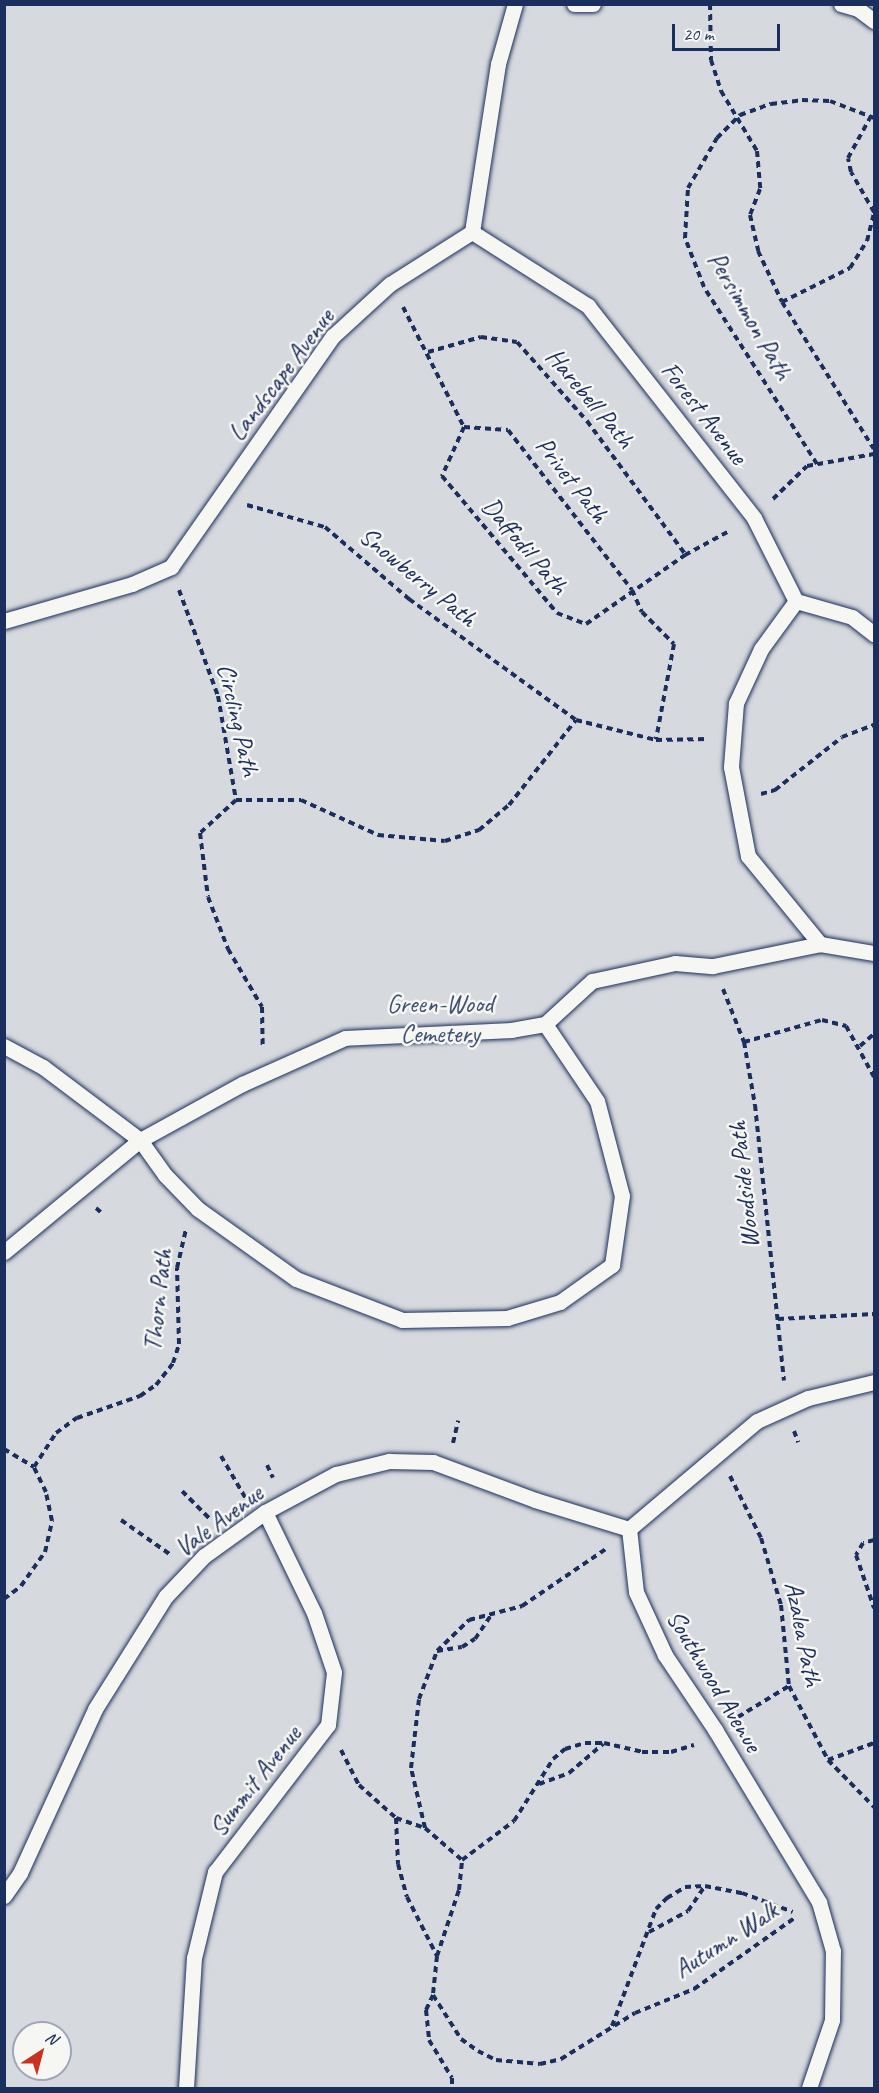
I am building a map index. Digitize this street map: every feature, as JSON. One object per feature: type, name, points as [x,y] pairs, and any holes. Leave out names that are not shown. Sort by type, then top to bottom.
[{"type":"lane","points":[[472,232],[498,63],[515,4]]},
{"type":"lane","points":[[574,4],[593,4]]},
{"type":"lane","points":[[841,4],[858,9],[874,21]]},
{"type":"lane","name":"Landscape Avenue","points":[[171,567],[187,539],[220,498],[333,336],[390,284],[472,232]]},
{"type":"lane","name":"Forest Avenue","points":[[472,232],[588,306],[754,518],[796,601]]},
{"type":"lane","points":[[4,621],[132,584],[171,567]]},
{"type":"lane","points":[[820,944],[748,856],[731,767],[736,703],[762,649],[796,601],[852,617],[874,634]]},
{"type":"lane","points":[[4,1252],[140,1140],[264,1074],[345,1038],[512,1030],[545,1024],[592,981],[675,963],[713,966],[820,944],[874,953]]},
{"type":"lane","points":[[4,1046],[44,1067],[140,1140],[165,1174],[198,1209],[296,1279],[402,1320],[507,1318],[560,1302],[612,1265],[622,1196],[597,1101],[545,1024]]},
{"type":"lane","points":[[629,1529],[757,1421],[787,1406],[874,1382]]},
{"type":"lane","name":"Vale Avenue","points":[[4,1896],[20,1873],[95,1709],[160,1605],[204,1556],[265,1512],[336,1474],[388,1461],[433,1462],[535,1500],[629,1529]]},
{"type":"lane","name":"Summit Avenue","points":[[186,2088],[194,1958],[215,1872],[328,1725],[334,1671],[314,1613],[265,1512]]},
{"type":"lane","name":"Southwood Avenue","points":[[629,1529],[636,1592],[665,1655],[716,1731],[808,1882],[833,1951],[832,2020],[809,2088]]},
{"type":"path","points":[[710,4],[711,60],[736,119],[757,151],[760,189],[750,215],[758,251],[782,302],[874,449]]},
{"type":"path","points":[[736,119],[771,104],[802,100],[830,101],[873,117],[848,158],[850,172],[874,212],[867,241],[850,268],[782,302]]},
{"type":"path","name":"Persimmon Path","points":[[736,119],[717,138],[688,188],[685,238],[705,287],[817,464]]},
{"type":"path","points":[[390,284],[428,352],[464,427]]},
{"type":"path","name":"Harebell Path","points":[[428,352],[481,337],[517,342],[587,421],[685,555]]},
{"type":"path","name":"Daffodil Path","points":[[464,427],[442,476],[557,613],[586,624],[632,590]]},
{"type":"path","name":"Privet Path","points":[[464,427],[508,430],[632,590],[642,612],[674,644],[656,740]]},
{"type":"path","points":[[632,590],[685,555],[754,518],[807,466],[874,454]]},
{"type":"path","name":"Snowberry Path","points":[[220,498],[325,527],[409,599],[576,720]]},
{"type":"path","name":"Circling Path","points":[[171,567],[218,696],[236,800],[200,833],[208,897],[228,949],[262,1007],[264,1074]]},
{"type":"path","points":[[236,800],[301,800],[378,835],[444,841],[479,830],[508,805],[576,720],[656,740],[733,739]]},
{"type":"path","points":[[737,801],[775,790],[842,737],[874,725]]},
{"type":"path","name":"Woodside Path","points":[[713,966],[744,1042],[755,1105],[787,1406]]},
{"type":"path","points":[[744,1042],[822,1020],[846,1026],[860,1046],[874,1077]]},
{"type":"path","points":[[860,1046],[874,1034]]},
{"type":"path","name":"Thorn Path","points":[[34,1467],[56,1433],[77,1418],[140,1396],[156,1385],[173,1363],[179,1344],[177,1268],[186,1227],[198,1209]]},
{"type":"path","points":[[778,1318],[874,1314]]},
{"type":"path","points":[[4,1449],[34,1467],[46,1492],[52,1521],[45,1552],[21,1586],[4,1599]]},
{"type":"path","name":"Azalea Path","points":[[718,1452],[765,1549],[781,1605],[789,1686],[828,1760],[874,1807]]},
{"type":"path","points":[[221,1456],[237,1482]]},
{"type":"path","points":[[182,1491],[202,1511]]},
{"type":"path","points":[[121,1520],[167,1551]]},
{"type":"path","points":[[425,1828],[411,1768],[419,1699],[437,1652],[469,1620],[522,1606],[587,1565],[629,1529]]},
{"type":"path","points":[[874,1540],[862,1543],[856,1555],[874,1608]]},
{"type":"path","points":[[437,1652],[462,1647],[475,1639],[493,1613]]},
{"type":"path","points":[[452,2088],[452,2078],[429,2040],[426,2010],[434,1995],[437,1956],[459,1890],[462,1860],[514,1821],[553,1759],[565,1749],[585,1743],[604,1743],[642,1752],[671,1752],[716,1731],[789,1686]]},
{"type":"path","points":[[328,1725],[359,1785],[396,1818],[425,1828],[462,1860]]},
{"type":"path","points":[[539,1784],[569,1773],[604,1743]]},
{"type":"path","points":[[828,1760],[874,1743]]},
{"type":"path","points":[[396,1818],[398,1864],[407,1897],[437,1956]]},
{"type":"path","name":"Autumn Walk","points":[[649,1932],[688,1911],[705,1886]]},
{"type":"path","name":"Autumn Walk","points":[[434,1995],[461,2039],[496,2060],[519,2064],[561,2059],[611,2028],[635,2013],[719,1975],[799,1915],[742,1893],[705,1886],[685,1887],[667,1898],[656,1909],[611,2028]]},
{"type":"green space","name":"Green-Wood Cemetery","points":[[5,5],[874,5],[874,2088],[5,2088]]}]
